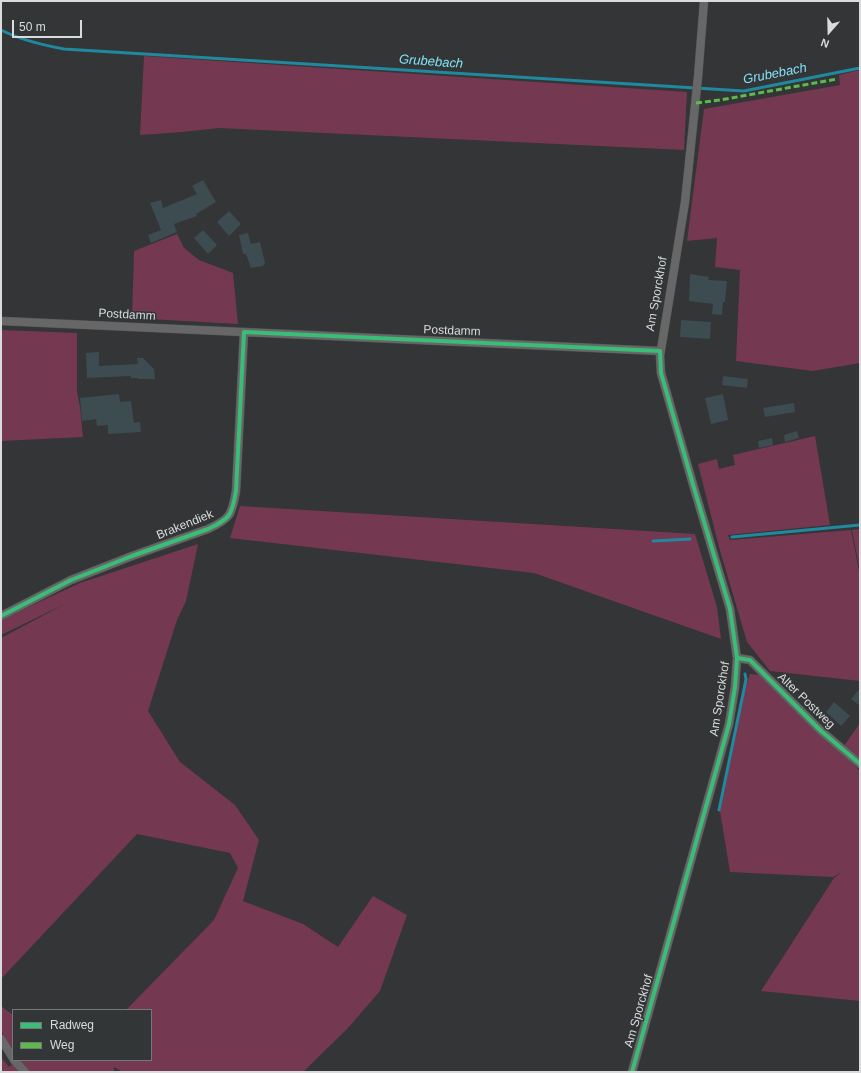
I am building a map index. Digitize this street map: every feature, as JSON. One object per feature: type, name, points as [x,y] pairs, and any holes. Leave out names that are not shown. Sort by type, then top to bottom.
[{"type":"street","name":"Am Sporckhof","points":[[632,1072],[729,724],[735,687],[737,658],[730,609],[661,373],[660,350],[685,202],[704,1]]},
{"type":"street","name":"Postdamm","points":[[1,322],[660,350]]},
{"type":"street","name":"Brakendiek","points":[[1,616],[71,580],[132,556],[208,529],[219,524],[229,515],[234,507],[236,491],[244,332]]},
{"type":"street","name":"Alter Postweg","points":[[737,658],[750,660],[820,730],[860,764]]},
{"type":"street","points":[[1,1039],[12,1056]]},
{"type":"street","points":[[16,1061],[25,1072]]},
{"type":"shaded area","points":[[144,56],[687,92],[684,150],[219,128],[140,135]]},
{"type":"shaded area","points":[[860,70],[860,363],[813,371],[736,361],[740,270],[715,267],[717,238],[687,241],[704,109],[840,85],[839,75]]},
{"type":"shaded area","points":[[177,234],[184,248],[199,260],[233,273],[238,324],[132,318],[134,251]]},
{"type":"shaded area","points":[[1,330],[77,333],[77,392],[83,437],[1,441]]},
{"type":"shaded area","points":[[815,436],[830,525],[728,535],[730,540],[851,530],[860,576],[860,681],[770,671],[747,642],[719,547],[698,464],[717,459],[719,469],[735,465],[733,455]]},
{"type":"shaded area","points":[[240,506],[695,534],[717,607],[721,639],[534,573],[230,538]]},
{"type":"shaded area","points":[[860,529],[860,571],[852,530]]},
{"type":"shaded area","points":[[198,544],[186,601],[177,620],[148,711],[180,762],[235,805],[259,840],[243,901],[303,924],[338,947],[373,896],[407,915],[380,991],[348,1028],[303,1072],[123,1072],[114,1067],[114,1072],[1,1072],[1,1057],[9,1067],[15,1061],[152,1061],[152,1009],[127,1009],[214,920],[238,868],[230,853],[137,834],[1,979],[1,638],[65,604],[1,635],[1,620],[80,583]]},
{"type":"shaded area","points":[[750,674],[759,675],[860,771],[860,1001],[761,991],[834,878],[842,872],[833,877],[730,872],[720,811],[745,688]]},
{"type":"shaded area","points":[[860,723],[860,760],[844,746]]},
{"type":"shaded area","points":[[1,1006],[12,1014],[12,1048],[1,1031]]},
{"type":"building","points":[[203,180],[216,202],[196,214],[197,216],[174,224],[177,232],[151,243],[148,235],[161,230],[150,203],[161,200],[163,208],[197,194],[192,186]]},
{"type":"building","points":[[229,211],[241,224],[229,236],[217,222]]},
{"type":"building","points":[[203,230],[217,245],[208,254],[194,238]]},
{"type":"building","points":[[248,233],[251,244],[260,242],[265,263],[263,266],[251,268],[246,254],[243,254],[239,235]]},
{"type":"building","points":[[690,274],[709,277],[708,280],[727,281],[722,315],[712,314],[713,304],[689,301]]},
{"type":"building","points":[[681,320],[711,322],[710,339],[680,337]]},
{"type":"building","points":[[99,352],[99,366],[138,364],[137,358],[143,358],[154,369],[155,379],[138,379],[131,378],[131,376],[87,378],[86,353]]},
{"type":"building","points":[[723,376],[748,379],[747,388],[722,385]]},
{"type":"building","points":[[119,394],[120,402],[131,401],[134,423],[140,422],[141,432],[108,434],[108,425],[97,426],[96,419],[82,421],[80,398]]},
{"type":"building","points":[[723,394],[728,420],[711,424],[705,398]]},
{"type":"building","points":[[794,403],[795,412],[765,417],[763,408]]},
{"type":"building","points":[[797,431],[799,438],[785,442],[784,435]]},
{"type":"building","points":[[772,438],[773,445],[759,448],[758,441]]},
{"type":"building","points":[[860,688],[860,706],[851,699]]},
{"type":"building","points":[[834,702],[850,716],[841,726],[826,712]]},
{"type":"waterway","name":"Grubebach","points":[[1,30],[32,42],[64,49],[744,91],[860,68]]},
{"type":"waterway","points":[[732,537],[860,525]]},
{"type":"waterway","points":[[653,541],[690,539]]},
{"type":"waterway","points":[[719,810],[746,679],[745,674]]},
{"type":"marked path","points":[[696,103],[837,79]]},
{"type":"cycle path","points":[[1,616],[71,580],[132,556],[208,529],[221,522],[229,515],[233,506],[236,491],[244,332],[660,351],[661,373],[730,609],[737,658],[735,687],[729,724],[632,1072]]},
{"type":"cycle path","points":[[737,658],[750,660],[820,730],[860,764]]}]
